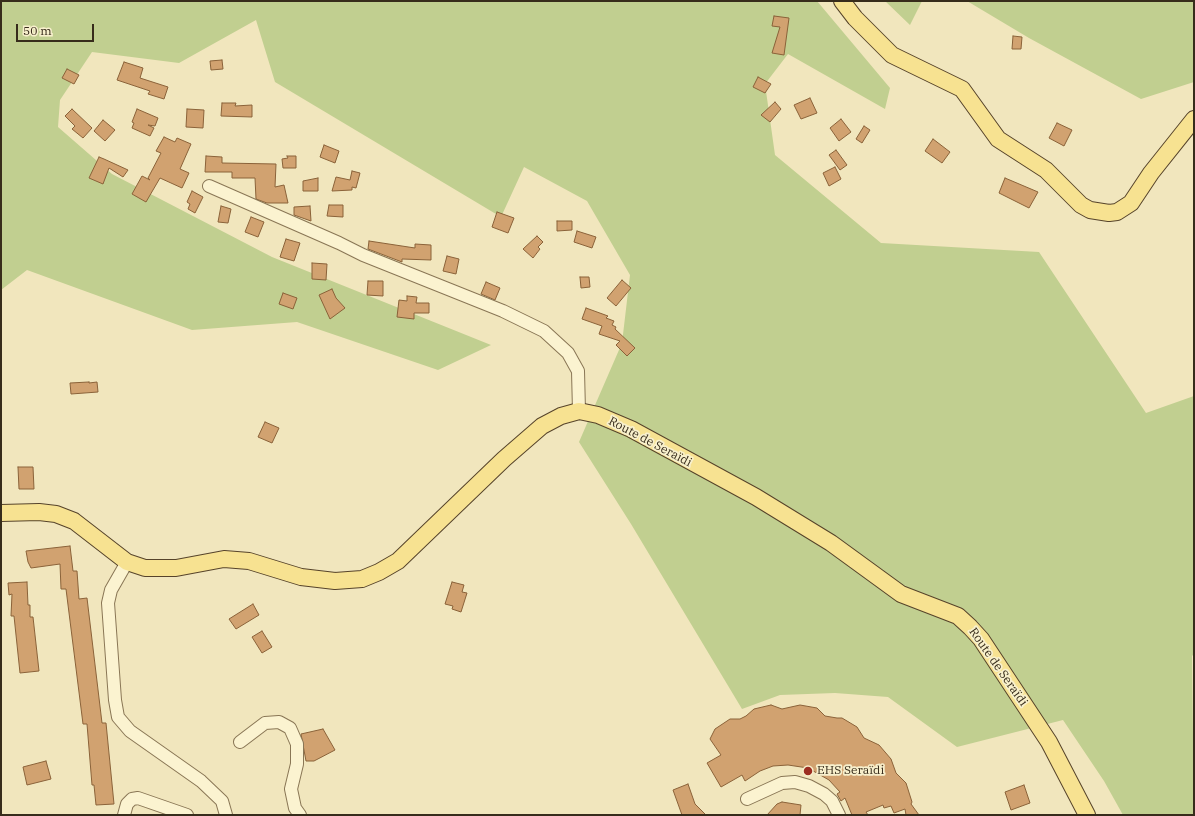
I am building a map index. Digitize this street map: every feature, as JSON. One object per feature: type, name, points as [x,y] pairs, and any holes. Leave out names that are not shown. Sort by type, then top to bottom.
[{"type":"main road","points":[[842,1],[855,18],[892,55],[962,89],[998,139],[1046,170],[1081,205],[1090,210],[1104,213],[1117,212],[1131,203],[1150,173],[1194,118]]},
{"type":"main road","points":[[1,513],[39,512],[56,514],[74,521],[126,562],[145,568],[176,568],[224,559],[249,561],[302,577],[336,581],[362,579],[379,572],[398,561],[504,459],[542,426],[560,416],[579,410]]},
{"type":"main road","name":"Route de Seraïdi","points":[[579,410],[598,415],[631,429],[756,497],[832,543],[901,594],[958,616],[981,639],[1049,742],[1087,815]]},
{"type":"street","points":[[209,186],[363,255],[502,312],[544,331],[568,353],[578,371],[579,410]]},
{"type":"street","points":[[126,562],[110,590],[108,602],[115,700],[118,717],[130,731],[201,781],[222,801],[226,815]]},
{"type":"street","points":[[240,742],[265,723],[279,722],[290,728],[297,744],[297,764],[291,789],[295,808],[300,815]]},
{"type":"street","points":[[747,799],[782,783],[795,782],[809,786],[824,794],[832,801],[839,815]]},
{"type":"street","points":[[124,815],[127,804],[132,799],[138,798],[187,815]]},
{"type":"green space","points":[[1,1],[817,1],[890,88],[885,109],[788,54],[765,84],[775,155],[881,243],[1039,252],[1146,413],[1194,396],[1194,654],[1192,656],[1194,815],[1123,815],[1104,781],[1063,720],[957,747],[888,697],[835,693],[780,695],[742,709],[631,524],[579,442],[622,343],[630,275],[587,201],[524,167],[501,217],[275,82],[256,20],[179,63],[92,52],[60,100],[58,127],[112,174],[272,257],[491,345],[438,370],[297,322],[192,330],[27,270],[1,290]]},
{"type":"green space","points":[[885,1],[922,1],[910,25]]},
{"type":"green space","points":[[967,1],[1194,1],[1194,82],[1141,99],[1029,38]]},
{"type":"building","points":[[774,16],[789,18],[784,55],[772,53],[780,27],[772,26]]},
{"type":"building","points":[[1013,36],[1022,37],[1021,49],[1012,49]]},
{"type":"building","points":[[222,60],[223,69],[211,70],[210,61]]},
{"type":"building","points":[[124,62],[143,68],[140,78],[168,87],[164,99],[148,94],[150,91],[117,80]]},
{"type":"building","points":[[67,69],[79,75],[74,84],[62,78]]},
{"type":"building","points":[[758,77],[771,84],[765,93],[753,87]]},
{"type":"building","points":[[810,98],[817,113],[801,119],[794,105]]},
{"type":"building","points":[[775,102],[781,109],[770,122],[761,115]]},
{"type":"building","points":[[222,103],[236,103],[235,106],[252,105],[252,117],[221,116]]},
{"type":"building","points":[[72,109],[92,128],[83,138],[72,129],[75,126],[65,116]]},
{"type":"building","points":[[137,109],[158,118],[155,126],[148,125],[154,128],[150,136],[132,128],[134,123],[132,122]]},
{"type":"building","points":[[187,109],[204,110],[203,128],[186,127]]},
{"type":"building","points":[[841,119],[851,132],[839,141],[830,128]]},
{"type":"building","points":[[103,120],[115,130],[105,141],[94,131]]},
{"type":"building","points":[[1057,123],[1072,130],[1064,146],[1049,138]]},
{"type":"building","points":[[864,126],[870,130],[862,143],[856,139]]},
{"type":"building","points":[[164,137],[175,142],[177,138],[191,144],[180,169],[189,173],[182,188],[160,178],[146,202],[132,194],[142,176],[150,180],[148,178],[161,153],[156,151]]},
{"type":"building","points":[[933,139],[950,152],[942,163],[925,151]]},
{"type":"building","points":[[324,145],[339,151],[335,163],[320,157]]},
{"type":"building","points":[[836,150],[847,165],[840,170],[829,155]]},
{"type":"building","points":[[206,156],[222,157],[222,163],[276,164],[275,187],[284,185],[288,203],[267,203],[256,199],[255,178],[232,178],[232,172],[205,172]]},
{"type":"building","points":[[287,156],[296,156],[296,168],[283,168],[282,159],[288,158]]},
{"type":"building","points":[[99,157],[128,170],[123,177],[109,168],[103,184],[89,178]]},
{"type":"building","points":[[835,167],[841,179],[829,186],[823,173]]},
{"type":"building","points":[[352,171],[360,173],[356,188],[352,187],[352,190],[332,191],[336,177],[350,180]]},
{"type":"building","points":[[318,178],[318,191],[303,191],[303,181]]},
{"type":"building","points":[[1005,178],[1038,192],[1029,208],[999,193]]},
{"type":"building","points":[[192,191],[203,197],[195,213],[188,209],[190,204],[187,202]]},
{"type":"building","points":[[329,205],[343,205],[343,217],[327,216]]},
{"type":"building","points":[[221,206],[231,209],[228,223],[218,222]]},
{"type":"building","points":[[310,206],[311,221],[294,215],[294,207]]},
{"type":"building","points":[[497,212],[514,218],[508,233],[492,227]]},
{"type":"building","points":[[251,217],[264,222],[258,237],[245,232]]},
{"type":"building","points":[[557,221],[572,221],[572,230],[557,231]]},
{"type":"building","points":[[577,231],[596,237],[592,248],[574,242]]},
{"type":"building","points":[[537,236],[543,242],[538,247],[540,249],[533,258],[523,249]]},
{"type":"building","points":[[286,239],[300,243],[294,261],[280,257]]},
{"type":"building","points":[[369,241],[415,248],[415,244],[431,245],[431,260],[402,259],[402,262],[368,249]]},
{"type":"building","points":[[447,256],[459,259],[456,274],[443,271]]},
{"type":"building","points":[[312,263],[327,264],[326,280],[312,279]]},
{"type":"building","points":[[580,277],[589,277],[590,287],[581,288]]},
{"type":"building","points":[[622,280],[631,288],[616,306],[607,298]]},
{"type":"building","points":[[368,281],[383,281],[383,296],[367,295]]},
{"type":"building","points":[[486,282],[500,288],[495,300],[481,294]]},
{"type":"building","points":[[332,289],[336,298],[345,308],[330,319],[319,295]]},
{"type":"building","points":[[283,293],[297,298],[293,309],[279,304]]},
{"type":"building","points":[[407,296],[417,297],[416,303],[429,303],[429,313],[414,313],[414,319],[397,317],[399,300],[407,301]]},
{"type":"building","points":[[586,308],[608,316],[606,318],[614,321],[612,325],[616,327],[615,329],[635,348],[627,356],[616,345],[620,341],[599,334],[602,326],[582,319]]},
{"type":"building","points":[[97,382],[98,392],[71,394],[70,383]]},
{"type":"building","points":[[265,422],[279,428],[272,443],[258,437]]},
{"type":"building","points":[[18,467],[33,467],[34,489],[19,489]]},
{"type":"building","points":[[70,546],[73,571],[77,571],[79,599],[87,598],[102,723],[106,723],[114,804],[96,805],[94,785],[92,785],[87,724],[83,724],[66,589],[61,589],[60,564],[31,568],[26,551]]},
{"type":"building","points":[[27,582],[28,605],[30,605],[30,617],[33,617],[39,671],[20,673],[14,616],[11,616],[12,594],[9,595],[8,583]]},
{"type":"building","points":[[452,582],[464,585],[462,592],[467,593],[461,612],[452,609],[453,606],[445,604]]},
{"type":"building","points":[[253,604],[259,615],[236,629],[229,619]]},
{"type":"building","points":[[262,631],[272,647],[262,653],[252,637]]},
{"type":"building","name":"EHS Seraïdi","points":[[771,705],[782,709],[800,705],[817,708],[825,716],[842,718],[857,727],[864,738],[879,745],[891,759],[896,773],[906,783],[912,802],[911,804],[919,815],[906,815],[905,809],[894,813],[891,806],[884,808],[883,805],[866,812],[868,815],[852,815],[845,798],[841,801],[837,794],[840,792],[829,780],[808,768],[788,765],[773,766],[760,771],[745,781],[742,775],[721,787],[707,763],[721,755],[710,739],[715,729],[730,719],[740,719],[754,709]]},
{"type":"building","points":[[323,729],[335,750],[314,761],[306,761],[301,734]]},
{"type":"building","points":[[46,761],[51,779],[27,785],[23,767]]},
{"type":"building","points":[[688,784],[695,804],[706,815],[682,815],[673,790]]},
{"type":"building","points":[[1024,785],[1030,803],[1011,810],[1005,792]]},
{"type":"building","points":[[782,802],[801,805],[800,815],[767,815],[777,804]]},
{"type":"place","name":"EHS Seraïdi","points":[[808,771]]}]
